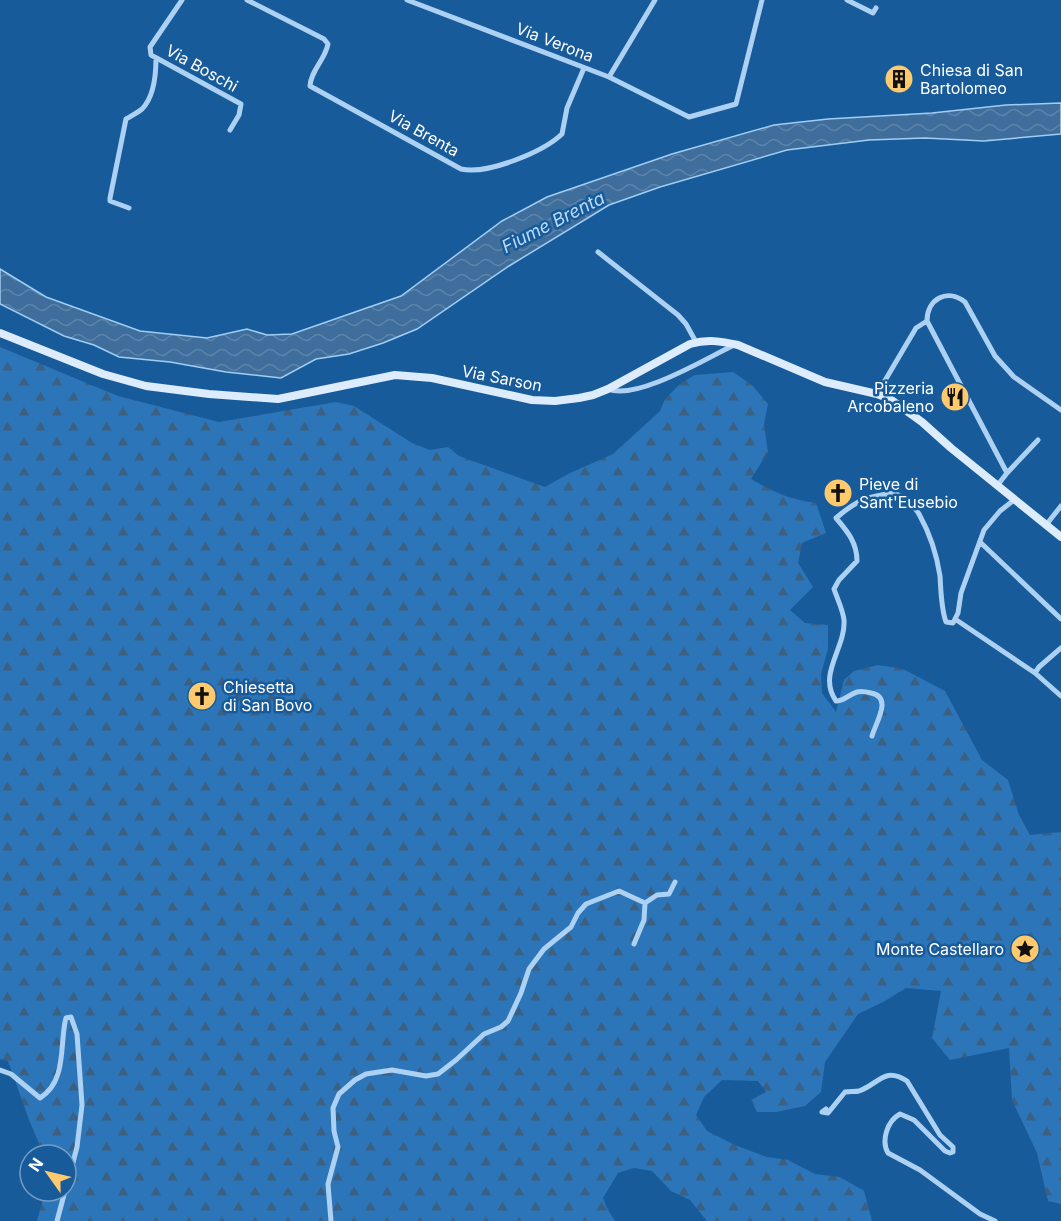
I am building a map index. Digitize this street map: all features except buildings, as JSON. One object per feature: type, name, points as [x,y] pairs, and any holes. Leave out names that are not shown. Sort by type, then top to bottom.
[{"type":"street","name":"Via Boschi","points":[[183,0],[150,47],[151,55],[241,104],[239,115],[230,130]]},
{"type":"street","name":"Via Brenta","points":[[247,0],[324,39],[328,44],[311,78],[310,86],[461,169],[484,170],[543,149],[562,134],[567,108],[584,68]]},
{"type":"street","name":"Via Verona","points":[[407,0],[609,77],[655,0]]},
{"type":"street","points":[[609,77],[689,117],[736,104],[762,0]]},
{"type":"street","points":[[847,0],[873,13],[876,8]]},
{"type":"street","points":[[129,208],[110,201],[117,162],[126,119],[140,111],[148,99],[156,70],[156,58]]},
{"type":"street","points":[[598,252],[678,315],[696,342]]},
{"type":"street","points":[[1007,473],[927,321],[929,308],[934,301],[942,296],[958,296],[965,302],[995,356],[1003,365],[1014,377],[1061,410]]},
{"type":"street","points":[[877,394],[916,328],[927,321]]},
{"type":"street","name":"Via Sarson","points":[[0,333],[104,374],[169,390],[278,399],[395,375],[432,378],[532,400],[555,401],[593,395],[608,389],[696,342],[714,341],[735,344],[825,382],[877,394],[906,408],[1061,537]]},
{"type":"street","points":[[608,389],[627,391],[652,385],[735,344]]},
{"type":"street","points":[[997,486],[1038,440]]},
{"type":"street","points":[[872,736],[884,707],[882,699],[875,694],[856,692],[843,701],[836,701],[830,693],[831,665],[841,639],[844,619],[834,589],[839,580],[857,561],[857,553],[851,536],[836,518],[858,500],[870,496],[895,493],[908,502],[918,513],[935,557],[939,571],[943,615],[946,622],[953,623],[961,593],[984,530],[991,519],[1014,500]]},
{"type":"street","points":[[1046,525],[1061,506]]},
{"type":"street","points":[[980,542],[1061,620]]},
{"type":"street","points":[[955,619],[1035,673],[1061,696]]},
{"type":"street","points":[[1035,673],[1061,648]]},
{"type":"street","points":[[645,903],[657,895],[669,894],[675,882]]},
{"type":"street","points":[[331,1221],[328,1184],[338,1147],[334,1131],[333,1108],[339,1094],[366,1074],[392,1070],[426,1076],[438,1074],[483,1034],[501,1027],[508,1021],[533,963],[550,943],[571,927],[582,908],[593,901],[620,891],[645,903]]},
{"type":"street","points":[[634,944],[644,920],[645,903]]},
{"type":"street","points":[[0,1070],[11,1074],[40,1098],[48,1093],[61,1067],[65,1022],[66,1018],[71,1017],[77,1034],[82,1105],[77,1143]]},
{"type":"street","points":[[826,1109],[822,1112],[828,1113],[845,1092],[859,1091],[881,1077],[899,1076],[907,1081],[940,1135],[953,1147],[953,1152],[950,1154],[945,1151],[914,1120],[900,1114],[894,1117],[886,1133],[885,1149],[888,1154],[920,1170],[980,1214],[995,1221]]},
{"type":"street","points":[[57,1221],[62,1203]]},
{"type":"green space","points":[[0,347],[118,396],[219,422],[336,402],[354,406],[412,443],[430,450],[448,447],[459,456],[545,487],[613,454],[660,411],[665,399],[681,383],[695,375],[733,372],[752,385],[768,404],[764,424],[768,452],[751,479],[782,495],[816,503],[826,533],[802,543],[798,563],[813,587],[790,610],[805,623],[828,625],[828,649],[821,674],[822,693],[836,712],[844,680],[854,671],[878,665],[903,669],[945,691],[982,760],[1008,780],[1019,815],[1030,835],[1061,832],[1061,1204],[1048,1201],[1037,1153],[1012,1100],[1009,1048],[950,1060],[932,1038],[941,991],[906,988],[858,1014],[825,1062],[821,1092],[805,1106],[776,1112],[757,1112],[751,1100],[766,1092],[758,1081],[722,1080],[704,1097],[696,1115],[707,1131],[735,1145],[767,1157],[788,1160],[815,1174],[840,1177],[864,1191],[872,1221],[707,1221],[690,1200],[671,1191],[652,1171],[634,1168],[618,1173],[603,1198],[615,1221],[37,1221],[42,1203],[78,1203],[78,1143],[39,1143],[8,1061],[0,1059]]},
{"type":"water","name":"Fiume Brenta","points":[[1061,103],[1061,134],[984,141],[925,138],[869,140],[787,150],[660,187],[609,205],[509,266],[417,329],[349,354],[316,359],[281,378],[119,357],[94,345],[64,336],[0,304],[0,269],[46,297],[140,331],[207,338],[247,329],[267,335],[292,334],[401,296],[502,221],[547,197],[672,154],[774,125],[1006,105]]},
{"type":"place","name":"Chiesa di San Bartolomeo","points":[[899,79]]},
{"type":"place","name":"Pizzeria Arcobaleno","points":[[955,397]]},
{"type":"place","name":"Pieve di Sant'Eusebio","points":[[838,493]]},
{"type":"place","name":"Chiesetta di San Bovo","points":[[202,696]]},
{"type":"place","name":"Monte Castellaro","points":[[1025,949]]}]
